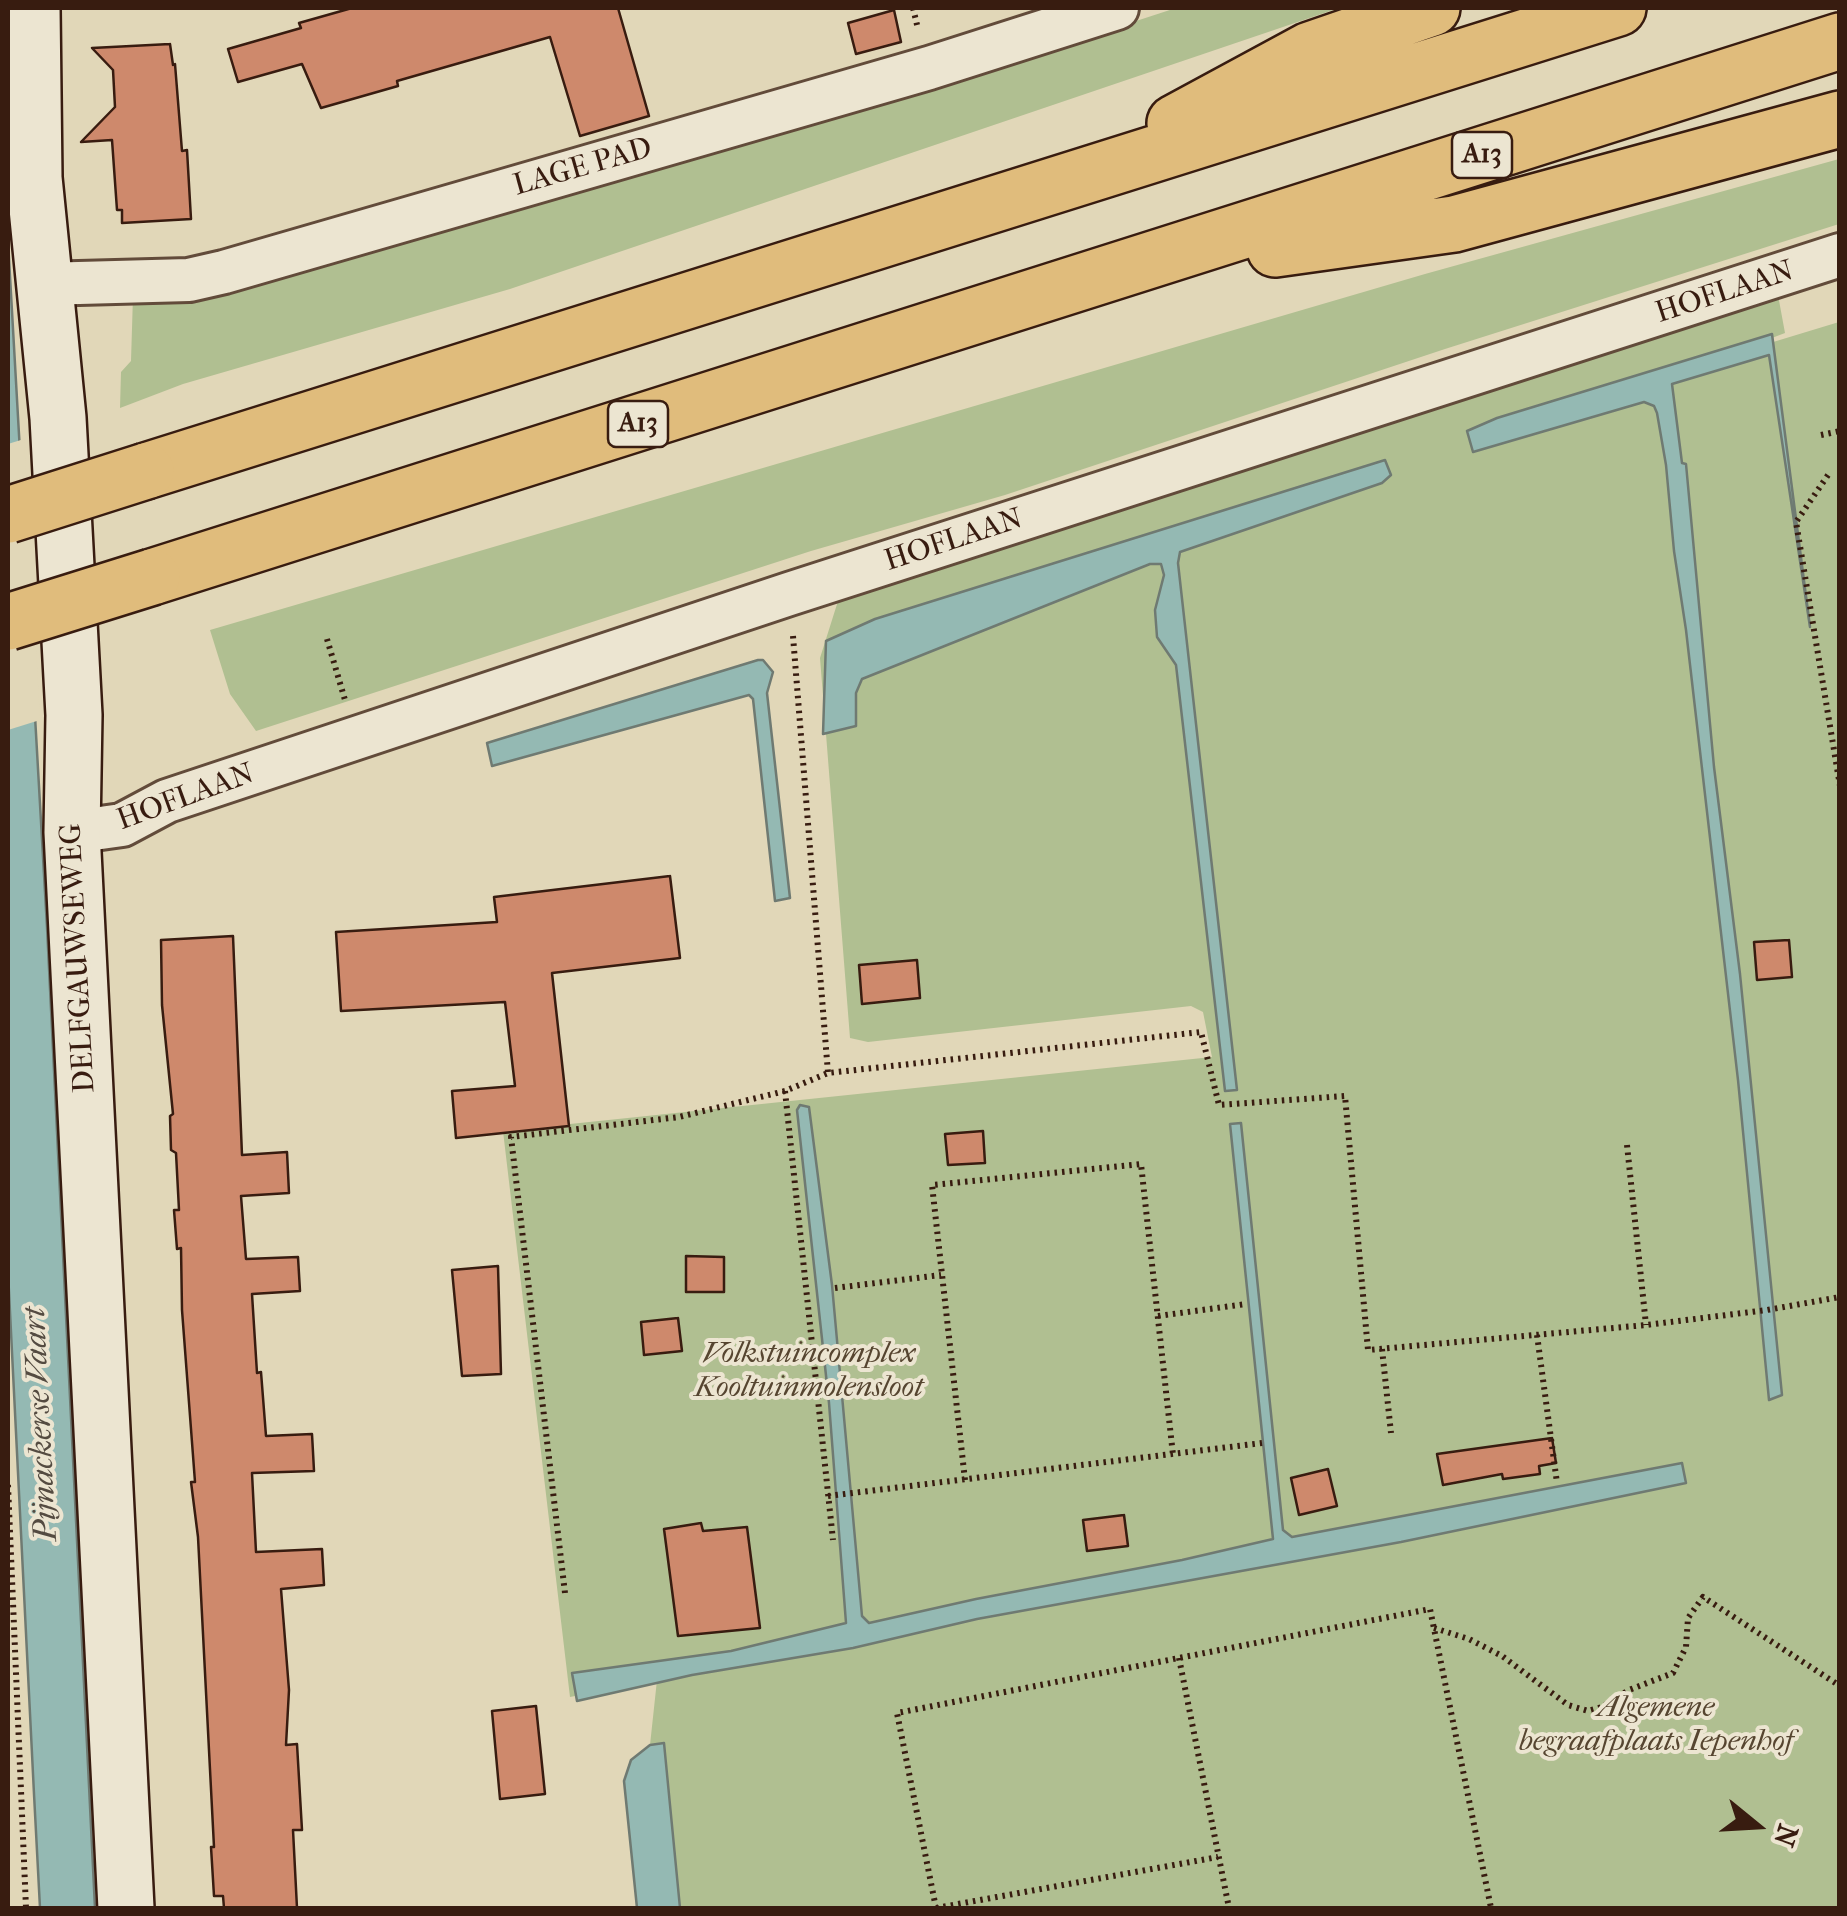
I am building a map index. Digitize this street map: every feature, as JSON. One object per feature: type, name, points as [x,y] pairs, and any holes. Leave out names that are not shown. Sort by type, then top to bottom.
[{"type":"highway","points":[[1058,186],[1310,50],[1432,8]]},
{"type":"highway","points":[[8,516],[1618,8]]},
{"type":"highway","name":"A13","points":[[8,622],[1840,41]]},
{"type":"highway","name":"A13","points":[[1124,270],[1454,224],[1840,119]]},
{"type":"street","name":"DELFGAUWSEWEG","points":[[32,8],[34,178],[59,438],[74,715],[72,832],[126,1908]]},
{"type":"street","name":"LAGE PAD","points":[[42,284],[188,280],[224,272],[929,68],[1117,8]]},
{"type":"street","name":"HOFLAAN","points":[[72,832],[122,825],[167,801],[789,594],[1840,256]]},
{"type":"path","points":[[1821,435],[1840,430]]},
{"type":"path","points":[[1828,475],[1796,522],[1840,786]]},
{"type":"path","points":[[789,594],[828,1073]]},
{"type":"path","points":[[327,639],[343,695]]},
{"type":"path","points":[[565,1593],[511,1137],[679,1117],[785,1091],[828,1073],[1201,1032],[1220,1105],[1345,1096],[1368,1350],[1646,1325],[1767,1310],[1840,1296]]},
{"type":"path","points":[[785,1091],[833,1540]]},
{"type":"path","points":[[1628,1145],[1646,1325]]},
{"type":"path","points":[[964,1480],[932,1186],[1140,1164],[1174,1454]]},
{"type":"path","points":[[835,1288],[941,1275]]},
{"type":"path","points":[[1158,1316],[1246,1304]]},
{"type":"path","points":[[1537,1335],[1557,1483]]},
{"type":"path","points":[[1382,1348],[1391,1433]]},
{"type":"path","points":[[828,1496],[1262,1443]]},
{"type":"path","points":[[8,1484],[12,1720],[26,1908]]},
{"type":"path","points":[[1433,1628],[1469,1639],[1502,1656],[1568,1705],[1588,1711],[1673,1674],[1686,1647],[1688,1618],[1703,1597],[1840,1686]]},
{"type":"path","points":[[1218,1856],[936,1908],[897,1713],[1430,1610],[1491,1908]]},
{"type":"path","points":[[1179,1658],[1228,1908]]},
{"type":"green space","points":[[1176,8],[1339,8],[510,289],[183,384],[120,408],[121,372],[131,361],[133,296],[1041,52]]},
{"type":"green space","points":[[1839,159],[1839,224],[1005,495],[811,551],[256,731],[230,694],[210,630],[1425,274]]},
{"type":"green space","points":[[1778,295],[1785,333],[1714,360],[1839,322],[1839,1908],[680,1908],[664,1743],[650,1745],[657,1680],[570,1697],[503,1131],[1212,1057],[1203,1012],[1191,1006],[868,1042],[850,1038],[820,658],[838,601]]},
{"type":"water","name":"Pijnackerse Vaart","points":[[8,241],[47,927],[95,1908],[40,1908],[34,1794],[8,1272]]},
{"type":"water","points":[[1772,334],[1810,627],[1769,355],[1672,384],[1682,463],[1686,464],[1714,767],[1740,974],[1782,1395],[1769,1400],[1738,1080],[1657,413],[1654,406],[1644,402],[1473,452],[1467,431],[1497,418]]},
{"type":"water","points":[[1385,460],[1391,475],[1382,483],[1180,552],[1178,563],[1237,1090],[1225,1091],[1176,665],[1157,637],[1155,610],[1164,575],[1161,564],[1150,564],[862,679],[856,693],[856,726],[823,734],[826,641],[875,619]]},
{"type":"water","points":[[763,660],[773,672],[767,693],[790,898],[775,901],[753,699],[749,695],[492,766],[487,743]]},
{"type":"water","points":[[800,1105],[809,1107],[832,1285],[862,1616],[869,1623],[1273,1539],[1230,1124],[1241,1123],[1283,1530],[1292,1537],[1682,1463],[1686,1483],[1401,1542],[977,1619],[853,1648],[692,1675],[577,1701],[572,1673],[731,1651],[846,1623],[829,1403],[797,1110]]},
{"type":"water","points":[[664,1743],[680,1908],[637,1908],[624,1781],[631,1760],[650,1745]]},
{"type":"pier","points":[[24,439],[40,720],[8,730],[8,444]]},
{"type":"building","points":[[352,8],[618,8],[649,116],[580,136],[550,37],[397,81],[398,86],[321,108],[302,64],[238,82],[228,49]]},
{"type":"building","points":[[894,10],[901,42],[856,54],[848,23]]},
{"type":"building","points":[[170,44],[182,151],[187,150],[191,219],[122,223],[122,210],[117,210],[112,140],[81,142],[115,107],[113,70],[92,48]]},
{"type":"building","points":[[670,876],[680,958],[552,973],[569,1126],[456,1138],[452,1091],[515,1086],[505,1002],[341,1011],[336,932],[497,922],[494,897]]},
{"type":"building","points":[[233,936],[242,1155],[287,1152],[289,1193],[241,1196],[246,1259],[298,1257],[300,1291],[252,1294],[266,1436],[312,1434],[314,1471],[252,1473],[256,1552],[322,1549],[324,1585],[281,1589],[289,1690],[286,1745],[297,1744],[302,1830],[293,1830],[297,1908],[224,1908],[223,1896],[214,1896],[198,1537],[191,1482],[195,1482],[181,1248],[177,1249],[174,1210],[179,1210],[176,1153],[171,1150],[173,1114],[162,1005],[161,940]]},
{"type":"building","points":[[1789,940],[1792,977],[1757,980],[1754,942]]},
{"type":"building","points":[[917,960],[920,998],[862,1004],[859,965]]},
{"type":"building","points":[[983,1131],[985,1163],[948,1165],[945,1134]]},
{"type":"building","points":[[686,1256],[724,1257],[724,1292],[686,1292]]},
{"type":"building","points":[[498,1266],[501,1374],[462,1376],[452,1270]]},
{"type":"building","points":[[678,1318],[682,1351],[644,1355],[641,1322]]},
{"type":"building","points":[[1552,1438],[1556,1463],[1539,1466],[1540,1474],[1503,1479],[1502,1474],[1443,1485],[1437,1454]]},
{"type":"building","points":[[1328,1469],[1337,1506],[1299,1515],[1291,1478]]},
{"type":"building","points":[[1124,1515],[1128,1546],[1087,1551],[1083,1520]]},
{"type":"building","points":[[701,1523],[703,1531],[747,1527],[760,1628],[678,1636],[664,1529]]},
{"type":"building","points":[[536,1706],[545,1794],[500,1799],[492,1711]]},
{"type":"park label","name":"Volkstuincomplex Kooltuinmolensloot","points":[[809,1372]]},
{"type":"park label","name":"Algemene begraafplaats Iepenhof","points":[[1656,1726]]}]
